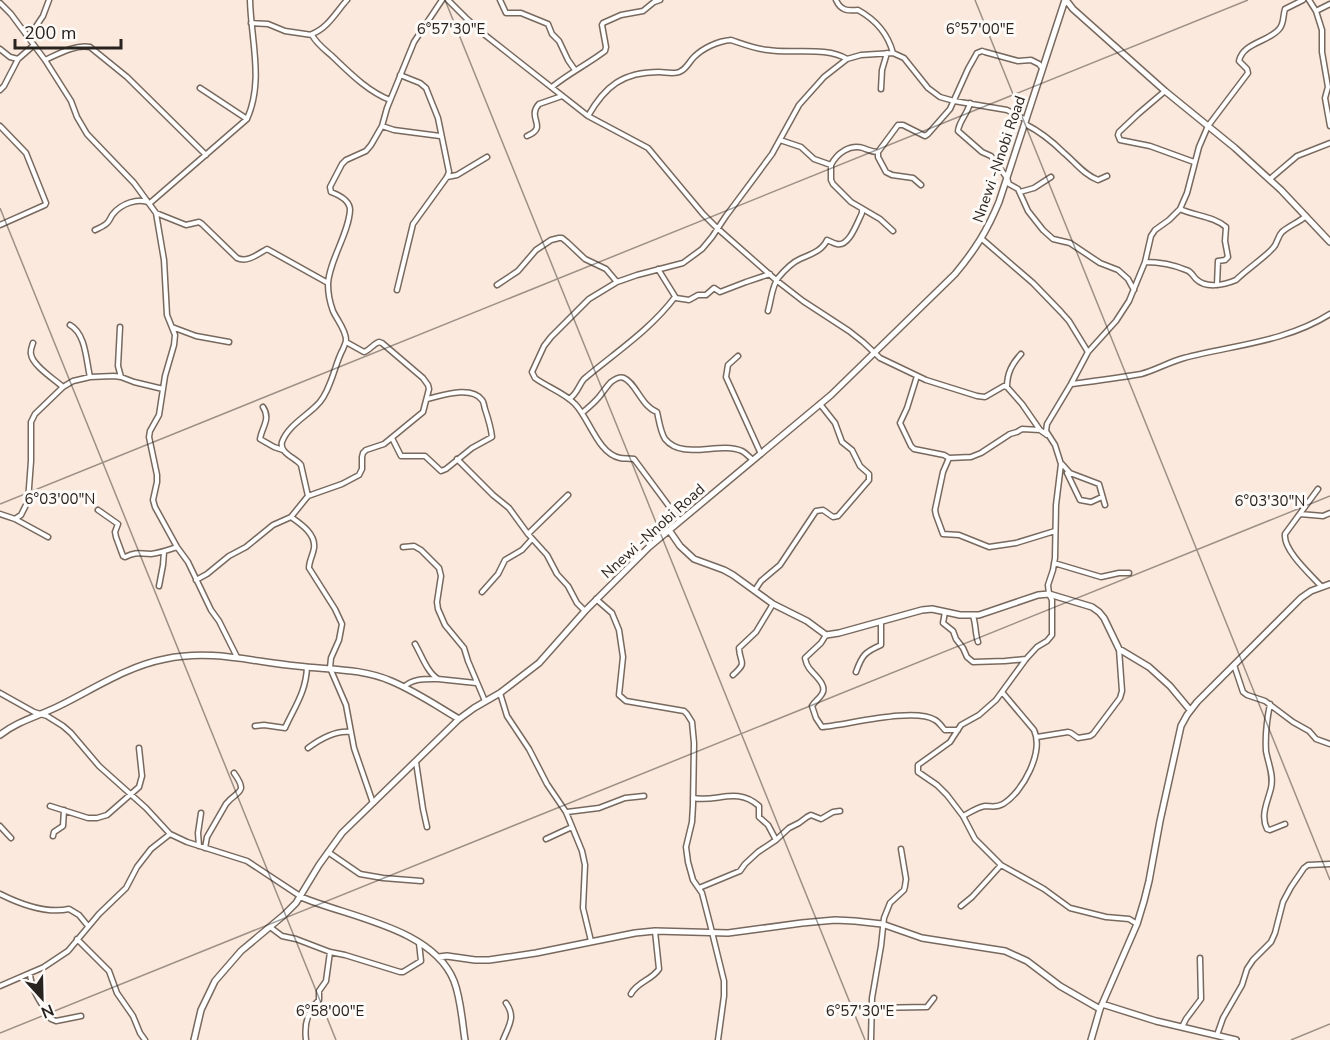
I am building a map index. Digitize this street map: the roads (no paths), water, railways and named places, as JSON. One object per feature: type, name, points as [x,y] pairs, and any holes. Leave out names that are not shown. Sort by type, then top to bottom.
[{"type":"main road","name":"Nnewi -Nnobi Road","points":[[194,1040],[201,1011],[215,981],[241,951],[284,915],[301,897],[342,833],[459,720],[500,693],[539,663],[596,599],[649,547],[820,404],[969,258],[991,221],[1007,178],[1065,0]]},
{"type":"main road","points":[[1065,0],[1165,91],[1270,179],[1330,242]]},
{"type":"main road","points":[[1062,9],[1073,9]]},
{"type":"main road","points":[[669,530],[680,546],[694,559],[724,570],[773,604],[807,621],[826,635],[922,610],[932,609],[973,616],[1038,595],[1049,594],[1092,607],[1099,612],[1119,649],[1149,667],[1170,686],[1190,710]]},
{"type":"main road","points":[[1090,1040],[1101,1007],[1137,924],[1149,881],[1181,726],[1197,702],[1301,598],[1321,586],[1330,584]]},
{"type":"main road","points":[[0,735],[19,723],[132,669],[165,659],[190,655],[237,657],[372,674],[404,687],[459,720]]},
{"type":"main road","points":[[301,897],[394,930],[419,942],[439,957],[457,991],[465,1040]]},
{"type":"main road","points":[[439,957],[489,960],[655,931],[728,933],[835,920],[882,924],[922,938],[1005,951],[1016,955],[1060,986],[1101,1007],[1236,1040]]},
{"type":"street","points":[[29,38],[43,16],[49,0]]},
{"type":"street","points":[[150,203],[247,119],[254,101],[257,80],[250,0]]},
{"type":"street","points":[[251,23],[268,24],[285,31],[312,34],[329,23],[347,0]]},
{"type":"street","points":[[283,450],[282,442],[289,431],[318,405],[325,395],[346,342],[333,311],[328,283],[350,209],[346,200],[331,192],[330,187],[342,164],[366,151],[371,145],[382,126],[414,42],[442,0]]},
{"type":"street","points":[[450,2],[457,0]]},
{"type":"street","points":[[500,0],[506,13],[521,13],[548,24],[574,70]]},
{"type":"street","points":[[552,87],[606,49],[603,23],[621,15],[643,11],[660,0]]},
{"type":"street","points":[[836,0],[843,9],[858,10],[878,25],[889,39],[890,53],[882,70],[881,89]]},
{"type":"street","points":[[1102,497],[1090,502],[1080,500],[1061,464],[1055,445],[1046,431],[1047,424],[1088,352],[1116,321],[1130,301],[1145,262],[1151,236],[1180,209],[1208,126],[1248,73],[1239,58],[1243,52],[1272,36],[1282,24],[1285,9],[1303,0]]},
{"type":"street","points":[[1309,0],[1316,11],[1322,30],[1322,52],[1328,87],[1325,98],[1330,126]]},
{"type":"street","points":[[450,2],[485,34],[588,116],[648,148],[717,228],[776,280],[849,331],[879,358],[917,376],[981,397],[1007,387]]},
{"type":"street","points":[[0,3],[11,14],[45,60],[71,101],[87,134],[134,183],[156,213],[164,260],[167,315],[175,335],[159,415],[149,437],[157,475],[153,500],[237,657]]},
{"type":"street","points":[[1316,11],[1330,4]]},
{"type":"street","points":[[312,34],[318,44],[359,80],[380,96],[390,100]]},
{"type":"street","points":[[588,116],[596,103],[616,82],[630,76],[652,72],[678,73],[703,50],[725,41],[731,40],[770,51],[837,54],[847,59]]},
{"type":"street","points":[[0,90],[18,59],[34,45]]},
{"type":"street","points":[[45,60],[79,47],[90,47],[127,77],[206,155]]},
{"type":"street","points":[[0,49],[10,57],[18,59]]},
{"type":"street","points":[[921,186],[913,178],[886,172],[878,157],[878,152],[898,125],[926,135],[950,109],[968,69],[978,53],[982,51],[1018,61],[1031,60],[1039,64],[1042,69]]},
{"type":"street","points":[[680,521],[636,461],[631,458],[618,458],[611,454],[597,439],[576,404],[535,378],[531,372],[551,337],[589,299],[617,282],[683,263],[702,249],[760,171],[799,105],[824,77],[847,59],[861,55],[890,53],[904,58],[928,88],[940,97],[1007,110],[1059,148],[1094,179],[1098,180],[1107,176]]},
{"type":"street","points":[[397,290],[413,224],[447,177],[448,172],[438,118],[426,88],[400,75]]},
{"type":"street","points":[[200,88],[247,119]]},
{"type":"street","points":[[1165,91],[1119,132],[1120,140],[1150,146],[1194,162]]},
{"type":"street","points":[[527,136],[535,133],[537,129],[535,109],[562,96]]},
{"type":"street","points":[[970,103],[958,131],[982,152],[991,156],[1009,184],[1018,189],[1028,210],[1043,230],[1053,238],[1071,243],[1100,263],[1118,270],[1128,279],[1134,290]]},
{"type":"street","points":[[0,126],[26,153],[46,203],[37,210],[0,225]]},
{"type":"street","points":[[382,126],[440,136]]},
{"type":"street","points":[[1270,179],[1297,156],[1329,143],[1330,135]]},
{"type":"street","points":[[780,140],[801,147],[814,159],[831,165]]},
{"type":"street","points":[[878,152],[861,147],[847,149],[836,157],[831,165],[831,180],[851,202],[880,219],[893,231]]},
{"type":"street","points":[[447,177],[457,175],[487,157]]},
{"type":"street","points":[[1020,192],[1037,186],[1051,177]]},
{"type":"street","points":[[95,230],[105,225],[115,211],[123,206],[140,201],[150,203]]},
{"type":"street","points":[[768,311],[776,280],[798,260],[818,251],[827,240],[837,244],[848,241],[862,209]]},
{"type":"street","points":[[1180,209],[1208,217],[1226,227],[1225,241],[1228,257],[1217,262],[1217,285]]},
{"type":"street","points":[[156,213],[186,225],[199,222],[241,260],[248,259],[267,249],[328,283]]},
{"type":"street","points":[[1145,262],[1168,263],[1189,270],[1202,284],[1217,285],[1236,280],[1275,247],[1277,237],[1282,232],[1306,216]]},
{"type":"street","points":[[497,285],[518,271],[536,250],[551,240],[559,238],[567,242],[585,260],[606,269],[617,282]]},
{"type":"street","points":[[982,239],[1033,283],[1069,321],[1088,352]]},
{"type":"street","points":[[658,269],[675,297],[689,300],[699,295],[706,295],[714,288],[720,292],[770,274]]},
{"type":"street","points":[[569,399],[576,394],[584,379],[642,333],[675,297]]},
{"type":"street","points":[[1071,384],[1140,374],[1183,359],[1252,344],[1303,328],[1330,314]]},
{"type":"street","points":[[70,325],[79,333],[90,377]]},
{"type":"street","points":[[120,327],[118,366],[121,377]]},
{"type":"street","points":[[172,327],[196,336],[229,342]]},
{"type":"street","points":[[196,580],[229,556],[246,547],[273,525],[291,517],[308,496],[342,484],[359,475],[362,469],[363,453],[366,450],[378,447],[392,438],[423,412],[429,389],[426,381],[382,343],[376,343],[363,352],[346,342]]},
{"type":"street","points":[[33,343],[31,357],[63,387]]},
{"type":"street","points":[[1021,354],[1010,371],[1007,387],[1041,430],[1048,435]]},
{"type":"street","points":[[738,356],[728,365],[726,377],[761,454]]},
{"type":"street","points":[[917,376],[900,423],[914,449],[949,458],[971,457],[1022,429],[1041,430]]},
{"type":"street","points":[[15,519],[21,515],[28,501],[31,422],[35,414],[63,387],[73,381],[90,377],[121,377],[163,389]]},
{"type":"street","points":[[582,413],[612,382],[622,377],[651,409],[657,412],[665,438],[675,447],[686,450],[728,448],[746,453],[753,460]]},
{"type":"street","points":[[392,438],[401,456],[424,456],[441,471],[472,448],[492,437],[482,399],[473,393],[463,392],[427,399]]},
{"type":"street","points":[[755,590],[761,581],[780,565],[816,511],[823,510],[833,517],[840,515],[870,477],[852,450],[842,442],[835,423],[820,404]]},
{"type":"street","points":[[263,407],[267,417],[260,439],[283,450],[299,462],[308,496]]},
{"type":"street","points":[[949,458],[943,472],[935,510],[943,534],[959,535],[980,545],[998,547],[1055,531]]},
{"type":"street","points":[[457,459],[492,495],[509,508],[547,555],[557,574],[585,611]]},
{"type":"street","points":[[1061,464],[1056,504],[1054,563],[1048,585],[1052,600],[1052,634],[1026,659],[1002,692],[979,715],[964,723],[950,742],[917,768],[918,772],[938,785],[947,795],[963,816],[975,839],[1000,865],[1044,889],[1070,908],[1128,920],[1137,924]]},
{"type":"street","points":[[1065,469],[1080,478],[1099,484],[1105,505]]},
{"type":"street","points":[[1318,489],[1285,534],[1285,538],[1295,557],[1321,586]]},
{"type":"street","points":[[528,534],[568,495]]},
{"type":"street","points":[[98,510],[118,524],[116,537],[125,557],[134,553],[164,552],[177,547]]},
{"type":"street","points":[[1300,514],[1323,516],[1330,513]]},
{"type":"street","points":[[0,514],[15,519],[48,537]]},
{"type":"street","points":[[291,517],[305,527],[314,541],[309,568],[342,624],[330,668],[346,705],[357,758],[372,803]]},
{"type":"street","points":[[482,592],[498,574],[505,560],[522,550],[532,539]]},
{"type":"street","points":[[403,547],[411,546],[421,550],[439,568],[441,576],[436,602],[438,609],[445,625],[464,648],[485,701]]},
{"type":"street","points":[[159,586],[164,565],[164,552]]},
{"type":"street","points":[[1054,563],[1101,577],[1129,573]]},
{"type":"street","points":[[596,599],[612,613],[619,630],[623,657],[618,690],[621,698],[636,704],[684,711],[691,718],[694,743],[693,798],[692,822],[686,847],[690,873],[699,888],[724,981],[718,1040]]},
{"type":"street","points":[[733,675],[743,663],[739,648],[756,632],[773,604]]},
{"type":"street","points":[[945,612],[943,623],[953,631],[969,660],[973,662],[1026,659]]},
{"type":"street","points":[[973,616],[978,642]]},
{"type":"street","points":[[856,672],[863,655],[882,643],[881,621]]},
{"type":"street","points":[[826,635],[805,658],[824,690],[812,706],[822,727],[885,718],[919,716],[935,720],[945,730],[958,730]]},
{"type":"street","points":[[415,644],[429,671],[438,679]]},
{"type":"street","points":[[1037,737],[1068,732],[1078,738],[1093,734],[1120,698],[1122,691],[1119,649]]},
{"type":"street","points":[[1234,665],[1243,692],[1270,704],[1309,731],[1316,739],[1330,744]]},
{"type":"street","points":[[255,726],[285,728],[305,687],[307,667]]},
{"type":"street","points":[[404,687],[420,679],[477,684]]},
{"type":"street","points":[[963,816],[983,806],[1001,805],[1014,794],[1030,772],[1033,763],[1037,737],[1028,722],[1002,692]]},
{"type":"street","points":[[0,693],[58,722],[71,733],[99,766],[146,808],[170,834],[247,861],[301,897]]},
{"type":"street","points":[[500,693],[507,716],[530,749],[547,784],[566,812],[582,851],[585,865],[583,908],[591,941]]},
{"type":"street","points":[[1270,704],[1266,729],[1266,751],[1272,786],[1266,803],[1264,822],[1270,830],[1285,824]]},
{"type":"street","points":[[308,748],[333,735],[352,732]]},
{"type":"street","points":[[50,806],[88,818],[103,817],[139,787],[142,776],[139,748]]},
{"type":"street","points":[[416,761],[427,827]]},
{"type":"street","points":[[205,848],[207,837],[226,804],[239,793],[240,781],[234,773]]},
{"type":"street","points":[[693,798],[731,795],[752,801],[759,806],[759,818],[768,825],[776,840]]},
{"type":"street","points":[[566,812],[599,808],[625,798],[645,796]]},
{"type":"street","points":[[53,836],[54,832],[63,826],[64,810]]},
{"type":"street","points":[[699,888],[738,873],[751,859],[789,828],[807,817],[811,815],[821,819],[840,811]]},
{"type":"street","points":[[199,846],[201,813]]},
{"type":"street","points":[[0,826],[11,838]]},
{"type":"street","points":[[546,839],[572,827]]},
{"type":"street","points":[[0,986],[30,973],[68,951],[88,926],[126,888],[137,867],[151,849],[170,834]]},
{"type":"street","points":[[871,1040],[873,990],[881,945],[882,924],[890,903],[904,890],[905,886],[901,849]]},
{"type":"street","points":[[328,852],[360,874],[420,881]]},
{"type":"street","points":[[1217,1035],[1223,1018],[1242,985],[1247,969],[1271,942],[1283,902],[1291,887],[1308,865],[1330,864]]},
{"type":"street","points":[[961,906],[978,891],[1000,865]]},
{"type":"street","points":[[0,894],[33,906],[58,911],[69,909],[88,926]]},
{"type":"street","points":[[270,927],[282,936],[399,972],[422,961],[419,942]]},
{"type":"street","points":[[631,994],[638,985],[657,973],[659,969],[655,931]]},
{"type":"street","points":[[77,939],[109,971],[117,993],[133,1016],[145,1040]]},
{"type":"street","points":[[306,1040],[307,1016],[319,1000],[319,991],[326,981],[330,952]]},
{"type":"street","points":[[1182,1027],[1201,999],[1200,958]]},
{"type":"street","points":[[30,973],[33,989],[51,1019],[56,1021],[81,1016]]},
{"type":"street","points":[[872,1008],[927,1007],[934,998]]},
{"type":"street","points":[[502,1040],[512,1016],[506,1003]]}]
